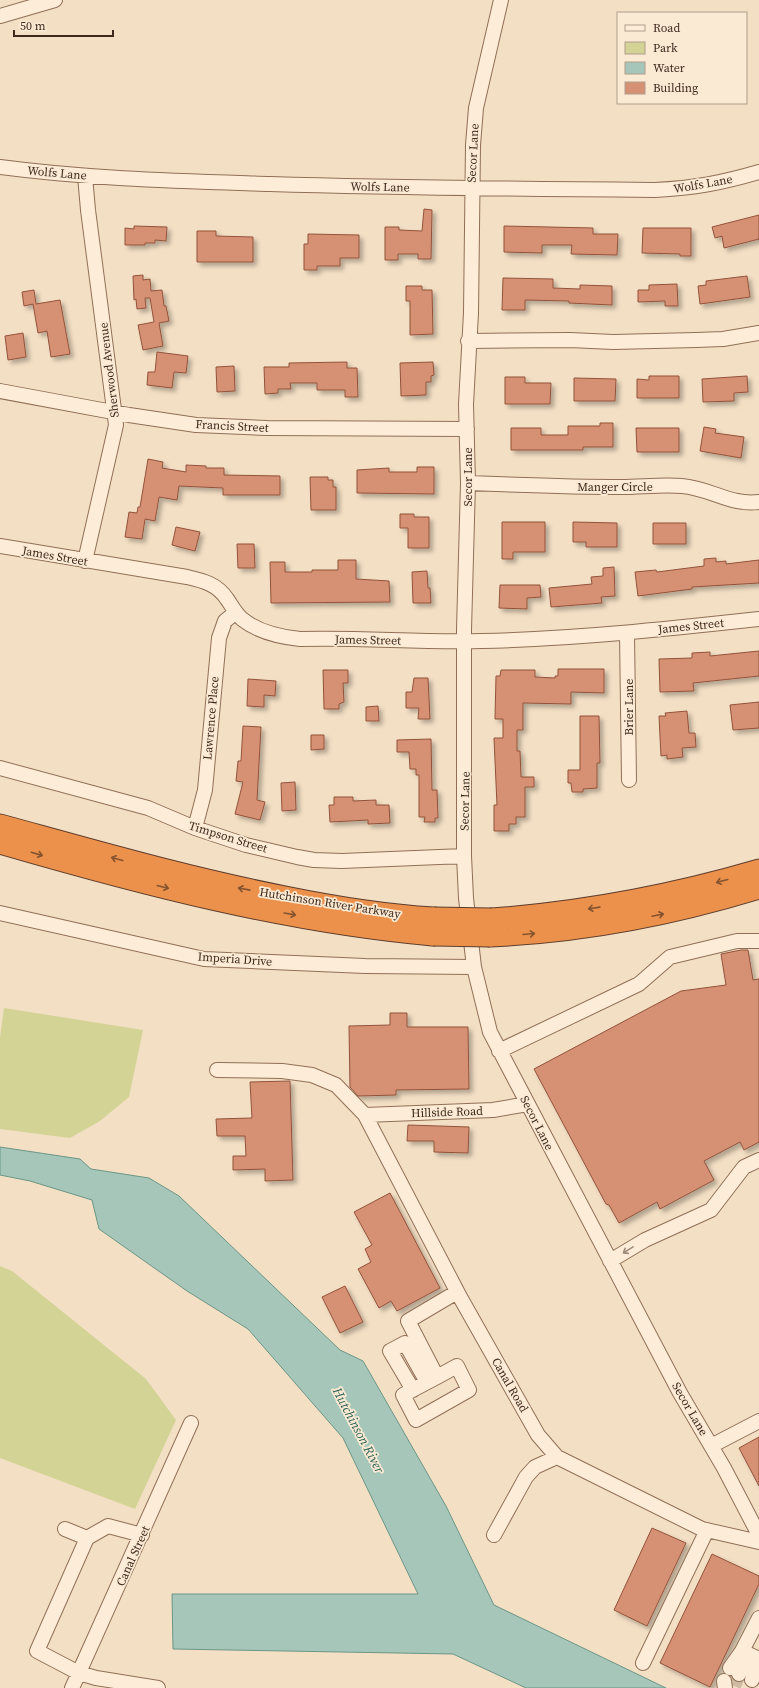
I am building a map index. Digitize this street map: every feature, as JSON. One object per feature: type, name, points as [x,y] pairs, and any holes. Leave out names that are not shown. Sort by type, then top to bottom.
[{"type":"highway","name":"Hutchinson River Parkway","points":[[0,826],[121,860],[233,886],[434,927]]},
{"type":"highway","name":"Hutchinson River Parkway","points":[[0,843],[132,880],[238,904],[350,925],[491,927],[563,931],[611,924],[656,915],[726,898],[759,888]]},
{"type":"highway","name":"Hutchinson River Parkway","points":[[491,927],[563,912],[631,902],[693,889],[759,870]]},
{"type":"highway","points":[[726,898],[759,895]]},
{"type":"street","points":[[0,16],[54,0]]},
{"type":"street","name":"Secor Lane","points":[[501,0],[476,108],[471,188],[471,313],[468,341],[466,404],[468,429],[468,483],[465,641],[464,856],[466,898],[474,967],[490,1032],[680,1393],[711,1446],[759,1535]]},
{"type":"street","name":"Wolfs Lane","points":[[0,167],[86,176],[167,181],[471,188],[677,189],[710,185],[759,172]]},
{"type":"street","name":"Sherwood Avenue","points":[[85,561],[116,425],[88,210],[86,176]]},
{"type":"street","points":[[468,341],[570,340],[613,342],[696,340],[723,339],[759,333]]},
{"type":"street","name":"Francis Street","points":[[0,391],[114,412],[196,425],[226,427],[468,429]]},
{"type":"street","name":"Manger Circle","points":[[468,483],[539,486],[649,487],[681,485],[700,487],[742,502],[759,502]]},
{"type":"street","name":"James Street","points":[[0,546],[187,577],[210,583],[220,589],[235,613],[243,620],[264,631],[285,638],[465,641],[627,634],[759,619]]},
{"type":"street","name":"Lawrence Place","points":[[195,828],[205,790],[218,638],[224,621],[235,613]]},
{"type":"street","name":"Brier Lane","points":[[627,634],[629,780]]},
{"type":"street","name":"Timpson Street","points":[[0,768],[148,808],[195,828],[246,845],[314,860],[464,856]]},
{"type":"street","name":"Imperia Drive","points":[[0,914],[204,959],[365,966],[474,967]]},
{"type":"street","points":[[500,1051],[639,984],[670,957],[737,941],[759,941]]},
{"type":"street","name":"Canal Road","points":[[217,1070],[282,1070],[312,1076],[336,1085],[366,1115],[457,1292],[538,1435],[556,1457],[707,1530],[759,1542]]},
{"type":"street","name":"Hillside Road","points":[[366,1115],[493,1110],[528,1104]]},
{"type":"street","points":[[610,1261],[645,1240],[711,1210],[744,1167],[759,1160]]},
{"type":"street","points":[[432,1380],[408,1321],[457,1292]]},
{"type":"street","points":[[413,1390],[390,1351],[405,1343],[432,1380]]},
{"type":"street","points":[[457,1366],[469,1390],[416,1420],[403,1396],[432,1380],[457,1366]]},
{"type":"street","points":[[711,1446],[759,1420]]},
{"type":"street","name":"Canal Street","points":[[72,1688],[191,1423]]},
{"type":"street","points":[[494,1535],[526,1477],[535,1467],[556,1457]]},
{"type":"street","points":[[142,1535],[108,1526],[87,1538],[36,1650],[79,1673],[96,1678],[158,1688]]},
{"type":"street","points":[[65,1529],[87,1538]]},
{"type":"street","points":[[644,1663],[707,1530]]},
{"type":"street","points":[[752,1680],[752,1657],[759,1618]]},
{"type":"street","points":[[731,1681],[752,1657]]},
{"type":"green space","points":[[4,1008],[143,1030],[129,1097],[100,1121],[70,1138],[0,1129],[0,1038]]},
{"type":"green space","points":[[0,1266],[12,1271],[146,1379],[176,1420],[135,1509],[0,1458]]},
{"type":"water","name":"Hutchinson River","points":[[0,1147],[80,1159],[91,1169],[149,1178],[179,1196],[340,1350],[363,1361],[446,1506],[494,1605],[666,1688],[526,1688],[453,1654],[173,1649],[172,1594],[418,1594],[343,1438],[248,1329],[187,1291],[99,1229],[92,1200],[30,1181],[0,1175]]},
{"type":"building","points":[[424,209],[432,210],[431,259],[418,259],[418,254],[398,254],[398,260],[385,260],[385,227],[399,227],[399,230],[422,231]]},
{"type":"building","points":[[759,215],[759,239],[724,248],[722,236],[715,238],[712,227]]},
{"type":"building","points":[[134,226],[167,227],[166,241],[155,240],[155,243],[145,243],[145,245],[125,245],[125,228],[134,229]]},
{"type":"building","points":[[504,226],[593,228],[593,234],[618,234],[617,255],[571,254],[572,245],[542,245],[542,253],[504,252]]},
{"type":"building","points":[[643,228],[691,228],[691,256],[680,256],[680,254],[642,253]]},
{"type":"building","points":[[197,231],[216,231],[216,236],[253,237],[253,262],[197,262]]},
{"type":"building","points":[[308,234],[359,235],[359,258],[340,258],[340,266],[317,266],[317,270],[304,270],[304,244],[308,244]]},
{"type":"building","points":[[143,275],[143,280],[150,279],[151,291],[162,290],[164,306],[166,306],[169,321],[159,323],[163,346],[143,350],[138,325],[154,322],[150,298],[145,298],[146,308],[137,309],[136,299],[134,300],[133,276]]},
{"type":"building","points":[[747,276],[750,297],[700,304],[698,286],[706,285],[706,281]]},
{"type":"building","points":[[503,278],[553,279],[553,288],[580,289],[580,285],[612,286],[612,305],[569,303],[569,301],[525,300],[525,310],[502,310]]},
{"type":"building","points":[[677,284],[678,306],[665,306],[665,301],[638,302],[638,290],[649,290],[649,285]]},
{"type":"building","points":[[406,286],[422,286],[422,290],[432,290],[433,334],[410,335],[410,301],[406,301]]},
{"type":"building","points":[[34,290],[36,304],[60,300],[70,354],[51,357],[47,331],[38,333],[33,304],[24,306],[22,292]]},
{"type":"building","points":[[23,333],[26,357],[8,360],[5,336]]},
{"type":"building","points":[[157,352],[188,356],[186,373],[174,372],[172,388],[147,385],[148,372],[155,372]]},
{"type":"building","points":[[347,362],[347,368],[357,368],[358,397],[345,397],[345,390],[317,390],[317,383],[290,383],[291,389],[278,389],[278,393],[265,394],[264,367],[289,367],[289,363]]},
{"type":"building","points":[[433,362],[434,375],[431,376],[431,382],[426,382],[426,395],[401,396],[400,363]]},
{"type":"building","points":[[234,366],[235,391],[217,392],[216,367]]},
{"type":"building","points":[[649,376],[679,376],[679,398],[637,398],[637,379],[649,380]]},
{"type":"building","points":[[747,376],[748,392],[734,393],[734,401],[703,402],[702,379]]},
{"type":"building","points":[[505,377],[525,377],[525,383],[551,383],[550,404],[505,404]]},
{"type":"building","points":[[574,378],[616,379],[615,401],[574,401]]},
{"type":"building","points":[[600,423],[613,423],[613,447],[583,447],[583,450],[511,450],[511,428],[541,428],[541,435],[568,435],[568,426],[600,426]]},
{"type":"building","points":[[704,427],[716,429],[715,433],[744,437],[741,458],[700,451]]},
{"type":"building","points":[[636,428],[679,428],[679,452],[637,452]]},
{"type":"building","points":[[148,459],[163,462],[162,468],[186,472],[186,465],[206,466],[206,468],[224,468],[224,475],[280,476],[280,495],[223,495],[223,488],[179,486],[177,500],[159,497],[155,521],[145,519],[142,539],[125,537],[129,512],[137,513],[138,507],[140,507]]},
{"type":"building","points":[[417,467],[434,467],[434,494],[357,493],[357,470],[389,468],[389,472],[417,472]]},
{"type":"building","points":[[310,477],[328,477],[328,480],[333,480],[333,487],[336,487],[336,510],[311,510]]},
{"type":"building","points":[[400,514],[414,514],[414,517],[429,517],[429,548],[408,548],[408,528],[400,528]]},
{"type":"building","points":[[502,522],[545,522],[545,552],[513,552],[513,559],[502,559]]},
{"type":"building","points":[[573,522],[617,523],[617,547],[586,547],[586,542],[573,542]]},
{"type":"building","points":[[653,523],[686,523],[686,544],[653,544]]},
{"type":"building","points":[[176,527],[200,532],[195,551],[172,545]]},
{"type":"building","points":[[237,544],[254,544],[255,568],[238,568]]},
{"type":"building","points":[[716,558],[716,562],[726,561],[726,564],[759,560],[759,583],[692,587],[692,589],[638,596],[635,572],[656,570],[657,572],[704,566],[704,559]]},
{"type":"building","points":[[338,560],[356,560],[356,579],[389,581],[390,602],[271,603],[270,562],[285,562],[285,572],[312,572],[312,570],[338,570]]},
{"type":"building","points":[[614,567],[615,596],[601,597],[602,603],[551,607],[549,588],[592,584],[591,577],[603,576],[603,568]]},
{"type":"building","points":[[427,571],[431,603],[413,603],[412,572]]},
{"type":"building","points":[[500,585],[540,585],[541,597],[527,598],[527,609],[499,608]]},
{"type":"building","points":[[759,651],[759,676],[693,683],[694,691],[660,692],[659,659],[692,658],[692,653],[710,652],[710,656]]},
{"type":"building","points":[[558,669],[604,669],[604,693],[571,692],[571,704],[523,703],[523,730],[517,730],[517,751],[520,751],[521,777],[534,777],[534,787],[525,787],[525,817],[516,817],[516,824],[509,824],[509,831],[494,831],[494,805],[497,805],[494,738],[503,738],[503,719],[495,719],[496,676],[500,676],[501,670],[535,670],[535,677],[555,678],[555,676],[558,676]]},
{"type":"building","points":[[323,670],[348,670],[348,683],[343,683],[344,702],[339,704],[339,709],[324,709]]},
{"type":"building","points":[[414,678],[428,678],[430,719],[418,719],[419,708],[406,708],[406,692],[412,692]]},
{"type":"building","points":[[248,679],[276,681],[275,696],[264,695],[264,707],[247,706]]},
{"type":"building","points":[[759,702],[759,728],[733,730],[730,705]]},
{"type":"building","points":[[378,706],[379,721],[366,721],[366,707]]},
{"type":"building","points":[[687,711],[689,733],[695,733],[696,747],[682,748],[683,757],[667,759],[667,755],[661,756],[659,716],[666,716],[665,713]]},
{"type":"building","points":[[580,716],[599,716],[600,763],[597,763],[597,788],[583,789],[583,792],[572,792],[571,783],[568,783],[568,770],[580,770]]},
{"type":"building","points":[[243,726],[261,727],[257,800],[265,802],[260,820],[235,814],[243,782],[236,781],[238,761],[241,761]]},
{"type":"building","points":[[311,735],[324,735],[324,749],[311,750]]},
{"type":"building","points":[[431,739],[432,790],[437,790],[438,818],[435,818],[435,822],[424,822],[425,817],[419,817],[419,775],[416,775],[416,769],[410,769],[409,752],[397,752],[397,740]]},
{"type":"building","points":[[295,782],[296,810],[282,811],[281,783]]},
{"type":"building","points":[[334,797],[353,797],[353,801],[376,800],[376,805],[389,805],[390,823],[368,824],[368,820],[330,822],[329,805],[334,805]]},
{"type":"building","points":[[748,950],[753,980],[759,979],[759,1142],[744,1150],[740,1142],[704,1161],[714,1180],[660,1209],[657,1202],[619,1223],[609,1205],[606,1204],[534,1069],[681,991],[726,985],[721,954]]},
{"type":"building","points":[[390,1013],[407,1013],[407,1027],[468,1027],[469,1089],[396,1090],[396,1095],[358,1096],[350,1087],[349,1026],[390,1025]]},
{"type":"building","points":[[290,1081],[293,1180],[265,1181],[265,1169],[233,1170],[233,1156],[246,1156],[245,1136],[217,1136],[216,1119],[252,1118],[250,1082]]},
{"type":"building","points":[[408,1125],[469,1127],[468,1153],[434,1152],[434,1141],[407,1141]]},
{"type":"building","points":[[390,1193],[440,1288],[397,1311],[391,1301],[379,1308],[358,1269],[371,1262],[365,1249],[372,1245],[354,1212]]},
{"type":"building","points":[[345,1286],[363,1322],[340,1333],[322,1297]]},
{"type":"building","points":[[759,1437],[759,1486],[739,1448]]},
{"type":"building","points":[[652,1528],[686,1543],[647,1626],[614,1610]]},
{"type":"building","points":[[712,1554],[759,1576],[759,1584],[710,1687],[660,1663]]},
{"type":"tunnel","points":[[734,1686],[739,1674]]}]
